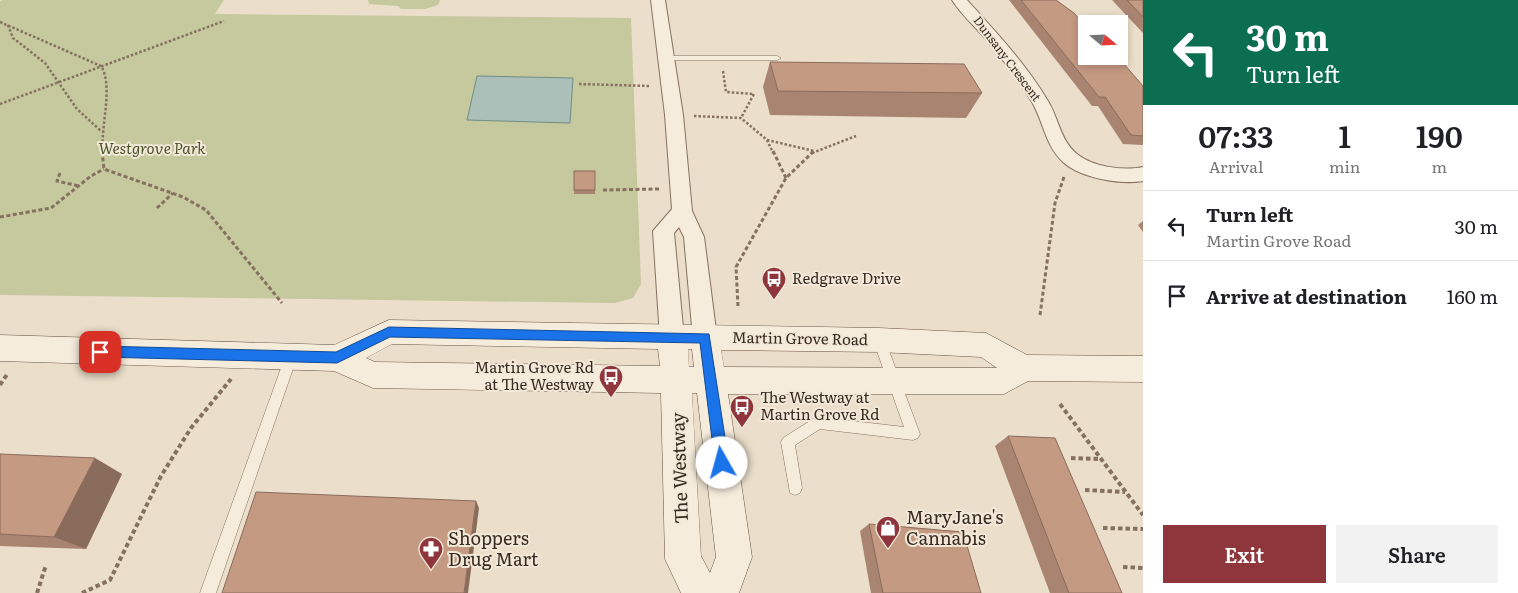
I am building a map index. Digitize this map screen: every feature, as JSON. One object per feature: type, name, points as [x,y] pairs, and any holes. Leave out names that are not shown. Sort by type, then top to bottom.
[{"type":"main road","name":"Martin Grove Road","points":[[0,348],[337,358],[373,375],[676,380],[1004,381],[1023,368],[986,345],[879,340],[389,332],[337,358]]},
{"type":"main road","name":"The Westway","points":[[672,338],[676,380],[683,559],[700,593]]},
{"type":"main road","points":[[705,338],[734,557],[720,593]]},
{"type":"main road","points":[[1023,368],[1143,369]]},
{"type":"street","points":[[658,0],[674,115],[682,211],[694,236],[705,338]]},
{"type":"street","name":"Dunsany Crescent","points":[[959,0],[995,40],[1041,103],[1055,140],[1070,158],[1084,167],[1106,172],[1133,176],[1143,174]]},
{"type":"street","points":[[672,338],[663,231],[682,211]]},
{"type":"lane","points":[[667,58],[777,58]]},
{"type":"lane","points":[[796,488],[788,442],[818,423],[913,434],[879,340]]},
{"type":"lane","points":[[208,593],[290,357]]},
{"type":"path","points":[[0,104],[224,21]]},
{"type":"path","points":[[0,22],[101,66],[106,72],[107,88],[102,131],[104,169]]},
{"type":"path","points":[[8,26],[8,32],[14,40],[50,68],[58,82],[81,111],[102,131]]},
{"type":"path","points":[[721,58],[726,92],[754,94],[741,118]]},
{"type":"path","points":[[579,84],[670,86]]},
{"type":"path","points":[[674,115],[741,118],[767,140],[786,178]]},
{"type":"path","points":[[738,306],[736,267],[786,178],[814,151],[856,136]]},
{"type":"path","points":[[767,140],[814,151]]},
{"type":"path","points":[[1040,315],[1055,204],[1070,158]]},
{"type":"path","points":[[0,217],[51,208],[104,169]]},
{"type":"path","points":[[104,169],[193,201],[206,210],[282,303]]},
{"type":"path","points":[[60,173],[56,180],[79,186]]},
{"type":"path","points":[[603,190],[680,189]]},
{"type":"path","points":[[157,208],[173,193]]},
{"type":"path","points":[[82,593],[110,580],[161,476],[191,428],[219,392],[254,357]]},
{"type":"path","points":[[1060,404],[1143,515]]},
{"type":"path","points":[[1071,458],[1101,458]]},
{"type":"path","points":[[1086,490],[1125,492]]},
{"type":"path","points":[[1103,528],[1143,529]]},
{"type":"path","points":[[37,593],[46,565]]},
{"type":"path","points":[[1123,567],[1143,568]]},
{"type":"green space","name":"Westgrove Park","points":[[2,0],[224,0],[215,14],[631,18],[641,284],[633,298],[615,303],[0,295],[0,2]]},
{"type":"green space","points":[[368,0],[440,0],[438,5],[425,9],[401,9],[398,6],[369,4]]},
{"type":"water","points":[[477,76],[573,78],[570,123],[467,120]]},
{"type":"building","points":[[1021,0],[1056,0],[1074,13],[1078,18],[1078,65],[1125,65],[1143,86],[1143,136],[1131,135],[1105,97],[1099,97]]},
{"type":"building","points":[[1127,0],[1143,0],[1143,17]]},
{"type":"building","points":[[770,62],[964,64],[982,93],[778,91]]},
{"type":"building","points":[[574,171],[595,171],[595,190],[574,190]]},
{"type":"building","points":[[1008,436],[1055,438],[1122,593],[1069,593]]},
{"type":"building","points":[[0,454],[95,458],[54,537],[0,534]]},
{"type":"building","points":[[256,492],[476,501],[464,593],[222,593]]},
{"type":"building","points":[[869,524],[963,532],[981,593],[883,593]]},
{"type":"place","name":"Redgrave Drive","points":[[774,300]]},
{"type":"place","name":"Martin Grove Rd at The Westway","points":[[611,398]]},
{"type":"place","name":"The Westway at Martin Grove Rd","points":[[742,428]]},
{"type":"place","name":"MaryJane's Cannabis","points":[[888,549]]},
{"type":"place","name":"Shoppers Drug Mart","points":[[431,570]]},
{"type":"route","points":[[100,352],[337,358],[389,332],[705,338],[722,463]]}]
